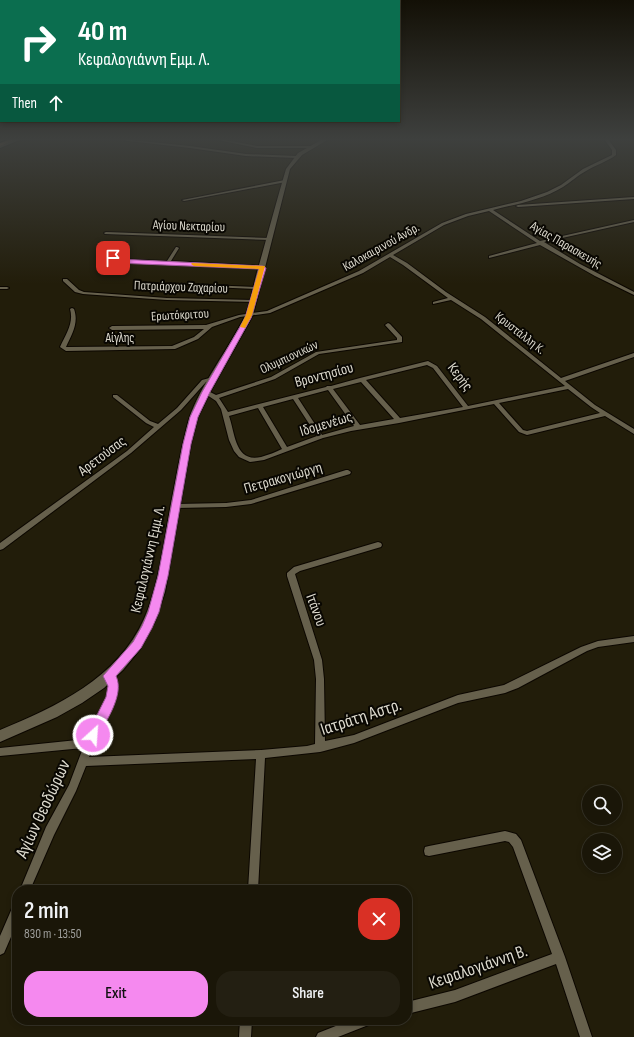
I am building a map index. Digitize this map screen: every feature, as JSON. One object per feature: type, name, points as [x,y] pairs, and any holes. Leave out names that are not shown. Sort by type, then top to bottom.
[{"type":"main road","name":"Κεφαλογιάννη Εμμ. Λ.","points":[[0,736],[58,711],[82,697],[109,676],[137,645],[147,628],[163,576],[192,426],[197,409],[247,320],[258,288],[282,187]]},
{"type":"street","points":[[184,200],[250,187]]},
{"type":"street","name":"Καλοκαιρινού Ανδρ.","points":[[247,320],[305,297],[361,272],[443,224],[467,215],[522,202],[558,187]]},
{"type":"street","points":[[504,206],[537,206],[634,198]]},
{"type":"street","name":"Αγίας Παρασκευής","points":[[490,210],[516,228],[608,282],[634,294]]},
{"type":"street","points":[[491,257],[541,242],[634,221]]},
{"type":"street","name":"Αγίου Νεκταρίου","points":[[106,234],[270,240]]},
{"type":"street","points":[[124,244],[114,260],[263,268]]},
{"type":"street","points":[[168,263],[177,248]]},
{"type":"street","name":"Κρυστάλλη Κ.","points":[[389,255],[405,264],[486,321],[605,414],[634,432]]},
{"type":"street","name":"Πατριάρχου Ζαχαρίου","points":[[65,280],[77,291],[83,293],[254,301]]},
{"type":"street","points":[[210,286],[258,288]]},
{"type":"street","points":[[0,288],[7,288]]},
{"type":"street","points":[[435,303],[452,298]]},
{"type":"street","name":"Αίγλης","points":[[72,309],[74,319],[64,347],[66,349],[173,348],[202,334],[210,326]]},
{"type":"street","name":"Ερωτόκριτου","points":[[112,328],[189,328],[210,326],[239,316],[247,320]]},
{"type":"street","name":"Ολυμπιονικών","points":[[215,397],[273,378],[318,353],[400,341],[400,338],[388,325]]},
{"type":"street","points":[[561,380],[634,355]]},
{"type":"street","name":"Βροντησίου","points":[[225,414],[422,363],[430,363]]},
{"type":"street","name":"Κερής","points":[[430,363],[435,367],[467,408]]},
{"type":"street","name":"Αρετούσας","points":[[0,547],[113,465],[159,427],[204,381],[213,379]]},
{"type":"street","points":[[362,379],[399,420]]},
{"type":"street","points":[[329,387],[358,427]]},
{"type":"street","name":"Ιδομενέως","points":[[215,397],[221,403],[240,456],[245,459],[258,460],[321,437],[358,427],[467,408],[570,387]]},
{"type":"street","points":[[206,392],[215,397]]},
{"type":"street","points":[[115,396],[148,422],[159,427]]},
{"type":"street","points":[[294,396],[321,437]]},
{"type":"street","points":[[496,402],[522,431],[528,433],[605,414]]},
{"type":"street","points":[[259,406],[286,450]]},
{"type":"street","name":"Πετρακογιώργη","points":[[176,506],[226,505],[251,502],[348,472]]},
{"type":"street","name":"Ιτάνου","points":[[320,748],[320,679],[318,660],[293,586],[291,573],[303,567],[378,545]]},
{"type":"street","name":"Ιατράτη Αστρ.","points":[[84,762],[261,754],[320,748],[354,739],[458,699],[505,689],[590,646],[634,639]]},
{"type":"street","name":"Αγίων Θεοδώρων","points":[[27,885],[42,848],[73,788],[90,743],[112,698],[114,686],[109,676]]},
{"type":"street","points":[[0,752],[90,743]]},
{"type":"street","points":[[253,885],[261,754]]},
{"type":"street","points":[[428,851],[498,837],[506,836],[512,838],[517,844],[560,957],[586,1037]]},
{"type":"street","points":[[0,949],[12,921]]},
{"type":"street","name":"Κεφαλογιάννη Β.","points":[[412,1007],[455,996],[560,957]]},
{"type":"street","points":[[245,1037],[246,1025]]},
{"type":"street","points":[[322,1037],[354,1025]]},
{"type":"slow traffic","points":[[194,264],[263,268],[249,315],[243,327]]},
{"type":"route","points":[[93,735],[112,698],[114,686],[109,676],[128,657],[143,636],[156,605],[163,576],[187,444],[194,417],[206,392],[248,318],[263,268],[117,261],[113,260],[113,258]]}]
